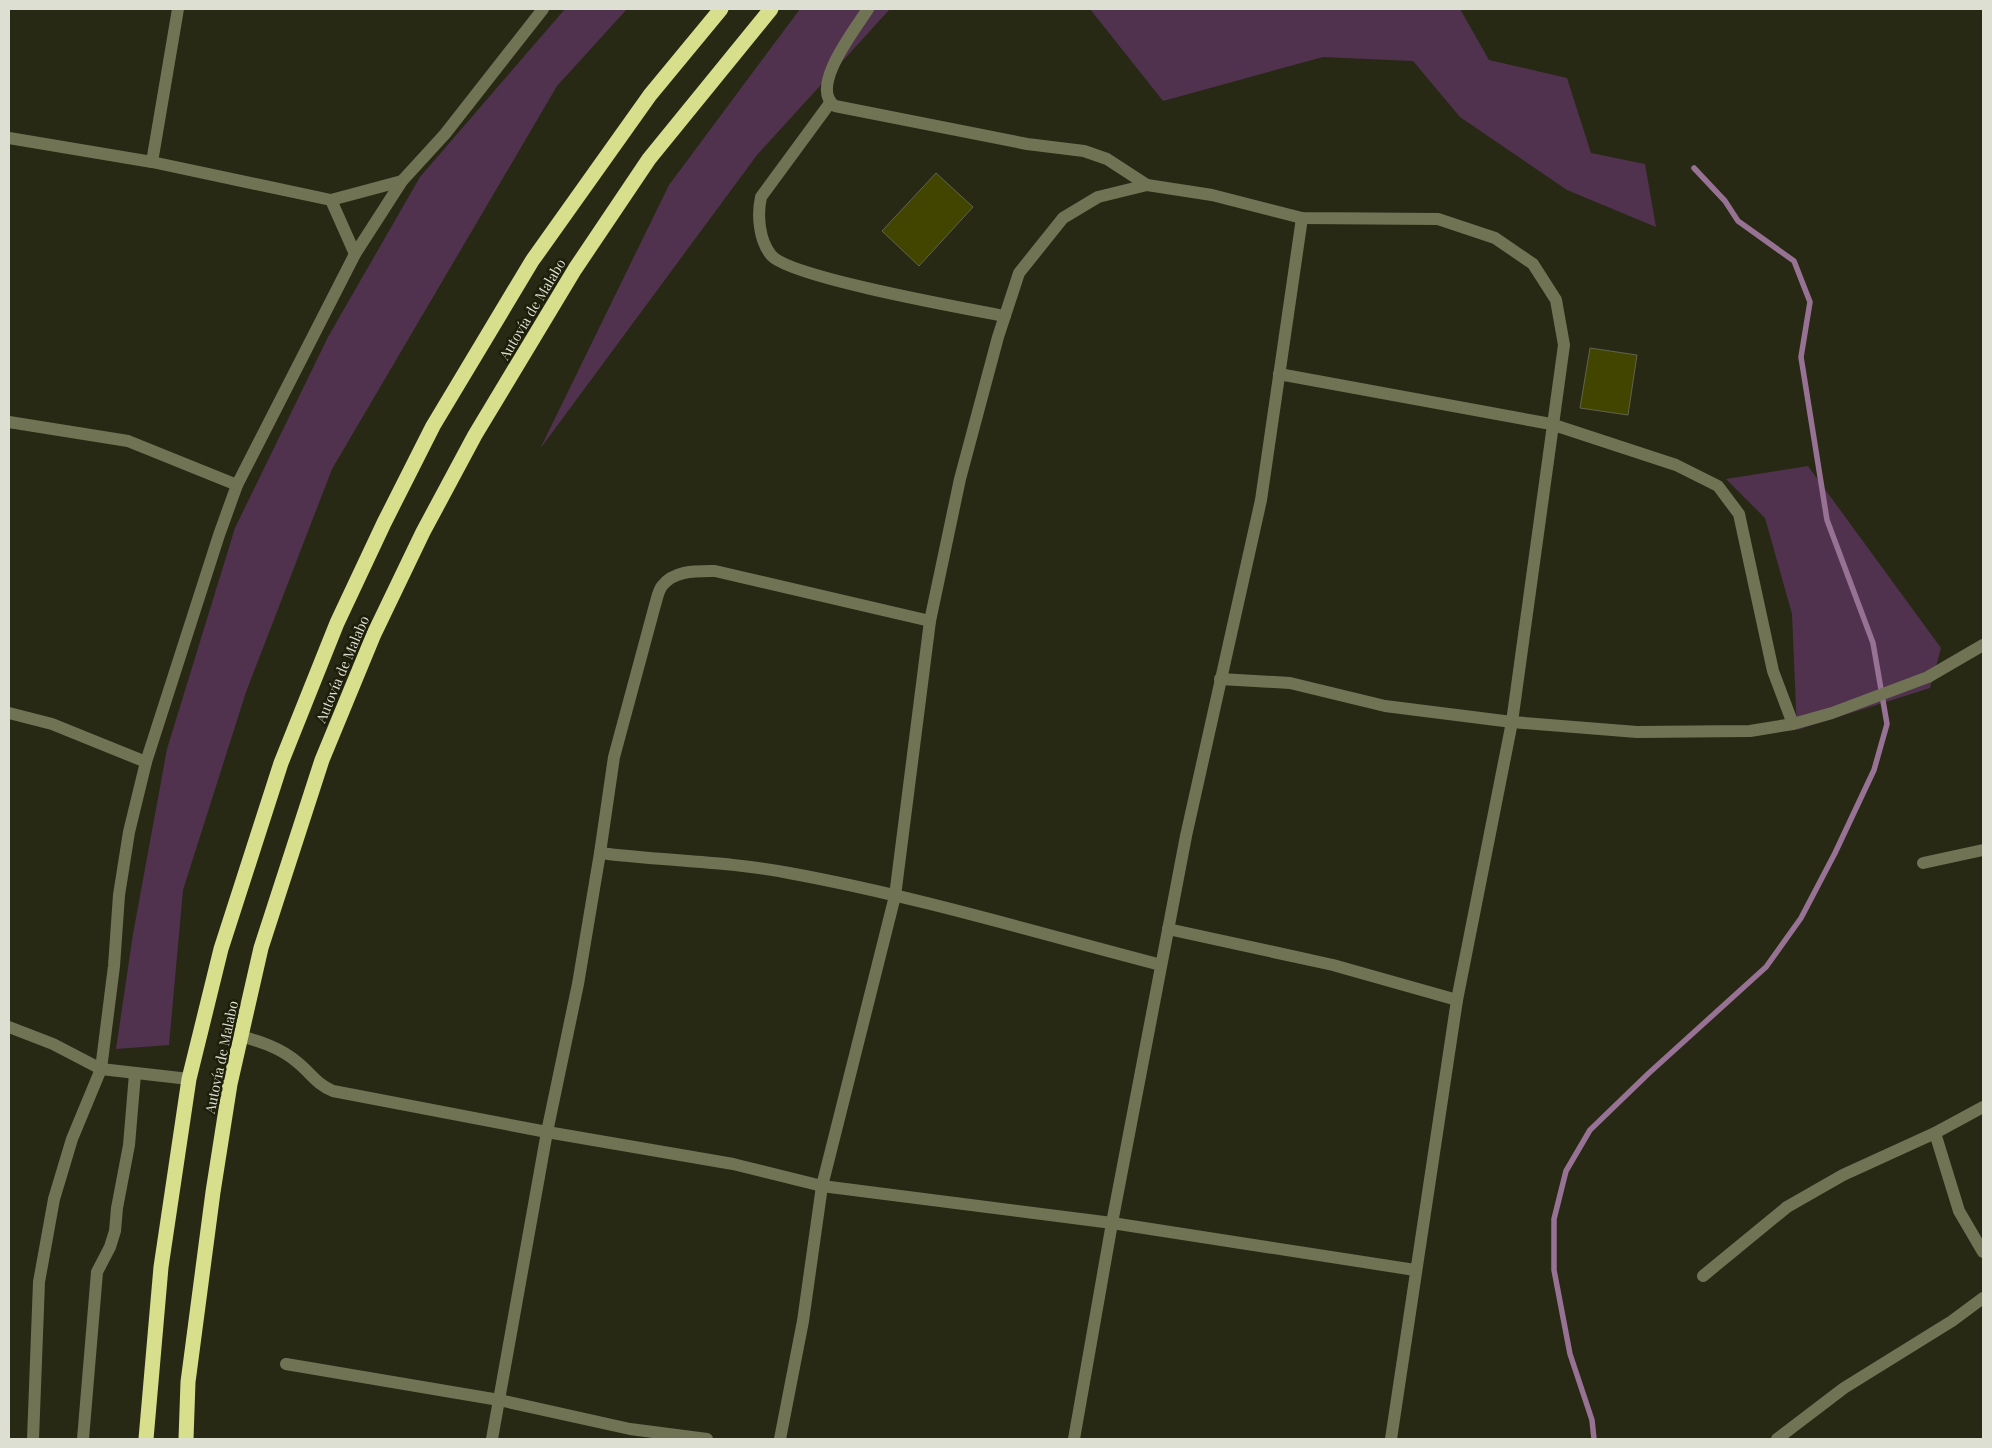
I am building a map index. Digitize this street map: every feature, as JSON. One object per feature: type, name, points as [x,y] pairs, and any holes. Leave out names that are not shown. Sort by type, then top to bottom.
[{"type":"highway","name":"Autovía de Malabo","points":[[146,1439],[161,1267],[189,1079],[221,949],[281,763],[337,622],[388,514],[433,426],[532,261],[650,95],[721,9]]},
{"type":"highway","name":"Autovía de Malabo","points":[[186,1439],[188,1382],[230,1084],[261,948],[322,760],[374,634],[423,532],[475,435],[575,269],[649,158],[771,9]]},
{"type":"street","points":[[152,162],[178,9]]},
{"type":"street","points":[[34,1439],[33,1406],[39,1282],[52,1208],[72,1139],[101,1069],[114,966],[118,895],[129,832],[146,762],[219,535],[237,485],[355,254],[402,181],[444,134],[543,9]]},
{"type":"street","points":[[868,9],[828,75],[827,96],[830,103],[839,107],[1018,142],[1084,151],[1107,159],[1147,185]]},
{"type":"street","points":[[830,103],[761,197],[758,209],[759,222],[764,243],[771,256],[791,268],[856,285],[1005,316]]},
{"type":"street","points":[[9,138],[152,162],[331,200],[402,181]]},
{"type":"street","points":[[780,1439],[803,1321],[822,1186],[895,896],[930,621],[960,480],[1005,316],[1018,273],[1063,218],[1098,197],[1147,185],[1212,195],[1302,218],[1438,219],[1495,238],[1533,264],[1556,300],[1564,344],[1551,424],[1512,722],[1457,1000],[1390,1439]]},
{"type":"street","points":[[331,200],[355,254]]},
{"type":"street","points":[[1074,1439],[1112,1223],[1168,929],[1220,679],[1261,500],[1302,218]]},
{"type":"street","points":[[1279,374],[1551,424],[1676,465],[1718,486],[1739,514],[1773,670],[1793,724]]},
{"type":"street","points":[[9,422],[128,441],[237,485]]},
{"type":"street","points":[[492,1439],[548,1132],[578,984],[614,757],[655,605],[662,586],[673,577],[690,570],[715,571],[930,621]]},
{"type":"street","points":[[1220,679],[1290,683],[1385,706],[1512,722],[1637,732],[1750,732],[1793,724],[1832,713],[1928,677],[1983,645]]},
{"type":"street","points":[[9,713],[52,724],[146,762]]},
{"type":"street","points":[[1923,863],[1983,850]]},
{"type":"street","points":[[600,853],[650,860],[755,867],[895,896],[1162,965]]},
{"type":"street","points":[[1168,929],[1333,965],[1457,1000]]},
{"type":"street","points":[[9,1027],[53,1044],[101,1069],[189,1079]]},
{"type":"street","points":[[241,1036],[280,1050],[297,1062],[320,1086],[333,1091],[548,1132],[733,1164],[822,1186],[1112,1223],[1415,1270]]},
{"type":"street","points":[[83,1439],[97,1272],[110,1247],[115,1231],[128,1146],[135,1074]]},
{"type":"street","points":[[1703,1276],[1787,1207],[1843,1175],[1935,1133],[1983,1107]]},
{"type":"street","points":[[1935,1133],[1960,1210],[1983,1252]]},
{"type":"street","points":[[1778,1439],[1844,1388],[1952,1321],[1983,1298]]},
{"type":"street","points":[[286,1364],[499,1400],[630,1429],[707,1439]]},
{"type":"shaded area","points":[[565,9],[627,9],[557,86],[332,469],[246,692],[183,890],[169,1045],[116,1049],[133,934],[167,749],[235,528],[328,337],[420,177]]},
{"type":"shaded area","points":[[800,9],[890,9],[757,155],[540,449],[669,185]]},
{"type":"shaded area","points":[[1090,9],[1460,9],[1489,60],[1567,78],[1591,153],[1645,164],[1656,227],[1567,190],[1460,117],[1413,61],[1323,57],[1163,101]]},
{"type":"shaded area","points":[[1808,466],[1941,648],[1930,688],[1797,730],[1792,614],[1765,518],[1726,479]]},
{"type":"building","points":[[936,173],[973,207],[919,266],[882,231]]},
{"type":"building","points":[[1590,348],[1637,355],[1628,415],[1580,408]]},
{"type":"waterway","points":[[1594,1439],[1592,1420],[1570,1354],[1554,1270],[1554,1219],[1566,1171],[1590,1130],[1649,1073],[1766,967],[1801,918],[1835,853],[1874,770],[1887,724],[1873,643],[1827,520],[1801,357],[1810,302],[1794,261],[1738,221],[1725,201],[1694,168]]}]
